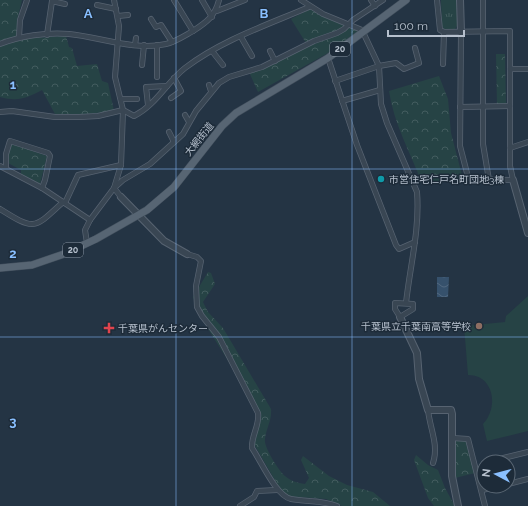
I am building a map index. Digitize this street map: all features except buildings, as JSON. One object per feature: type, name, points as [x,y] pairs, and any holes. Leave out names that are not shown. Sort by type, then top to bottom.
[{"type":"main road","name":"大網街道","points":[[0,268],[36,264],[87,243],[139,214],[174,187],[219,130],[236,113],[328,58],[406,0]]},
{"type":"street","points":[[20,37],[20,20],[27,0]]},
{"type":"street","points":[[114,0],[118,16],[119,42],[115,70],[123,110],[122,166],[114,188]]},
{"type":"street","points":[[174,0],[192,31]]},
{"type":"street","points":[[202,0],[212,17]]},
{"type":"street","points":[[217,11],[219,0]]},
{"type":"street","points":[[0,44],[20,37],[69,34],[119,42],[157,45],[172,42],[192,31],[212,17],[217,11],[245,0]]},
{"type":"street","points":[[301,0],[309,7],[350,24],[364,32],[379,66],[381,104],[387,123],[417,192],[418,205],[415,242],[406,303]]},
{"type":"street","points":[[371,0],[375,6]]},
{"type":"street","points":[[87,243],[85,230],[90,220],[114,188],[123,180],[150,164],[182,134],[211,91],[219,82],[275,60],[314,41],[337,33],[350,24],[353,20],[383,0]]},
{"type":"street","points":[[437,0],[440,30],[444,32],[510,31],[510,166],[513,180],[526,215],[528,233]]},
{"type":"street","points":[[460,0],[460,146],[468,177],[471,179],[513,180]]},
{"type":"street","points":[[483,0],[483,144],[488,180]]},
{"type":"street","points":[[47,35],[52,1],[65,4]]},
{"type":"street","points":[[97,5],[116,9]]},
{"type":"street","points":[[0,112],[12,111],[55,117],[79,117],[98,116],[123,110],[134,116],[148,105],[185,68],[212,50],[309,7]]},
{"type":"street","points":[[118,16],[128,15]]},
{"type":"street","points":[[151,19],[156,27],[161,25],[172,42]]},
{"type":"street","points":[[443,64],[444,32]]},
{"type":"street","points":[[241,37],[252,56]]},
{"type":"street","points":[[136,38],[136,44]]},
{"type":"street","points":[[142,65],[144,45]]},
{"type":"street","points":[[157,45],[157,77]]},
{"type":"street","points":[[336,82],[379,66],[396,63],[404,68],[419,63],[415,48]]},
{"type":"street","points":[[212,50],[224,65]]},
{"type":"street","points":[[270,51],[275,60]]},
{"type":"street","points":[[328,58],[356,145],[396,245],[399,249],[415,242]]},
{"type":"street","points":[[510,70],[528,69]]},
{"type":"street","points":[[171,98],[181,91],[174,78]]},
{"type":"street","points":[[209,85],[211,91]]},
{"type":"street","points":[[148,105],[146,87],[167,86]]},
{"type":"street","points":[[342,101],[380,90]]},
{"type":"street","points":[[121,99],[137,98]]},
{"type":"street","points":[[460,107],[510,106]]},
{"type":"street","points":[[185,115],[189,122]]},
{"type":"street","points":[[169,132],[174,142]]},
{"type":"street","points":[[6,168],[6,154],[10,140],[48,153],[50,156],[42,188]]},
{"type":"street","points":[[510,148],[528,142]]},
{"type":"street","points":[[0,166],[42,188],[90,220]]},
{"type":"street","points":[[0,209],[16,220],[33,225],[41,223],[64,203],[78,175],[122,166]]},
{"type":"street","points":[[114,188],[164,241],[187,254],[197,256],[201,261],[196,286],[197,307],[202,316],[219,337],[258,413],[258,421],[252,442],[252,448],[277,490],[290,499],[325,502],[337,506]]},
{"type":"street","points":[[400,317],[413,309],[413,304],[395,303],[395,309],[417,353],[419,379],[428,410],[430,427],[436,445],[436,454],[433,463]]},
{"type":"street","points":[[428,410],[451,410],[452,476],[458,506]]},
{"type":"street","points":[[452,438],[468,439],[476,465]]},
{"type":"street","points":[[516,455],[528,452]]},
{"type":"street","points":[[516,482],[528,479]]},
{"type":"street","points":[[240,506],[254,497],[257,491],[277,490]]},
{"type":"street","points":[[483,494],[485,506]]},
{"type":"green space","points":[[0,0],[22,0],[18,17],[18,39],[66,36],[69,47],[72,48],[77,66],[97,64],[102,81],[108,83],[114,111],[78,115],[55,114],[42,90],[32,95],[17,99],[0,97]]},
{"type":"green space","points":[[441,0],[457,0],[457,26],[455,29],[444,29],[442,26]]},
{"type":"green space","points":[[310,9],[346,25],[338,31],[325,34],[306,43],[291,19]]},
{"type":"green space","points":[[352,26],[358,29],[359,32],[328,53],[258,92],[249,72],[339,34]]},
{"type":"green space","points":[[496,54],[505,54],[506,104],[497,105]]},
{"type":"green space","points":[[439,76],[448,99],[451,133],[463,179],[446,179],[426,184],[422,183],[403,138],[391,103],[389,91]]},
{"type":"green space","points":[[10,143],[47,156],[40,184],[21,174],[21,170],[8,163]]},
{"type":"green space","points":[[208,272],[211,273],[215,284],[203,302],[208,312],[223,328],[271,409],[271,417],[265,442],[266,447],[279,469],[290,479],[305,484],[309,478],[301,460],[303,456],[329,476],[347,485],[373,492],[390,506],[342,506],[326,499],[284,496],[254,444],[258,431],[258,408],[198,313],[193,297]]},
{"type":"green space","points":[[528,296],[528,431],[487,441],[483,424],[491,409],[491,393],[484,380],[477,376],[468,375],[464,326],[505,322],[506,316]]},
{"type":"green space","points":[[455,440],[465,440],[468,442],[475,473],[455,478]]},
{"type":"green space","points":[[416,455],[428,465],[438,470],[445,488],[455,506],[434,506],[428,498],[414,460]]},
{"type":"water","points":[[437,277],[449,277],[448,297],[437,297]]},
{"type":"place","name":"市営住宅仁戸名町団地3棟","points":[[381,179]]},
{"type":"place","name":"千葉県立千葉南高等学校","points":[[479,326]]},
{"type":"place","name":"千葉県がんセンター","points":[[109,328]]}]
